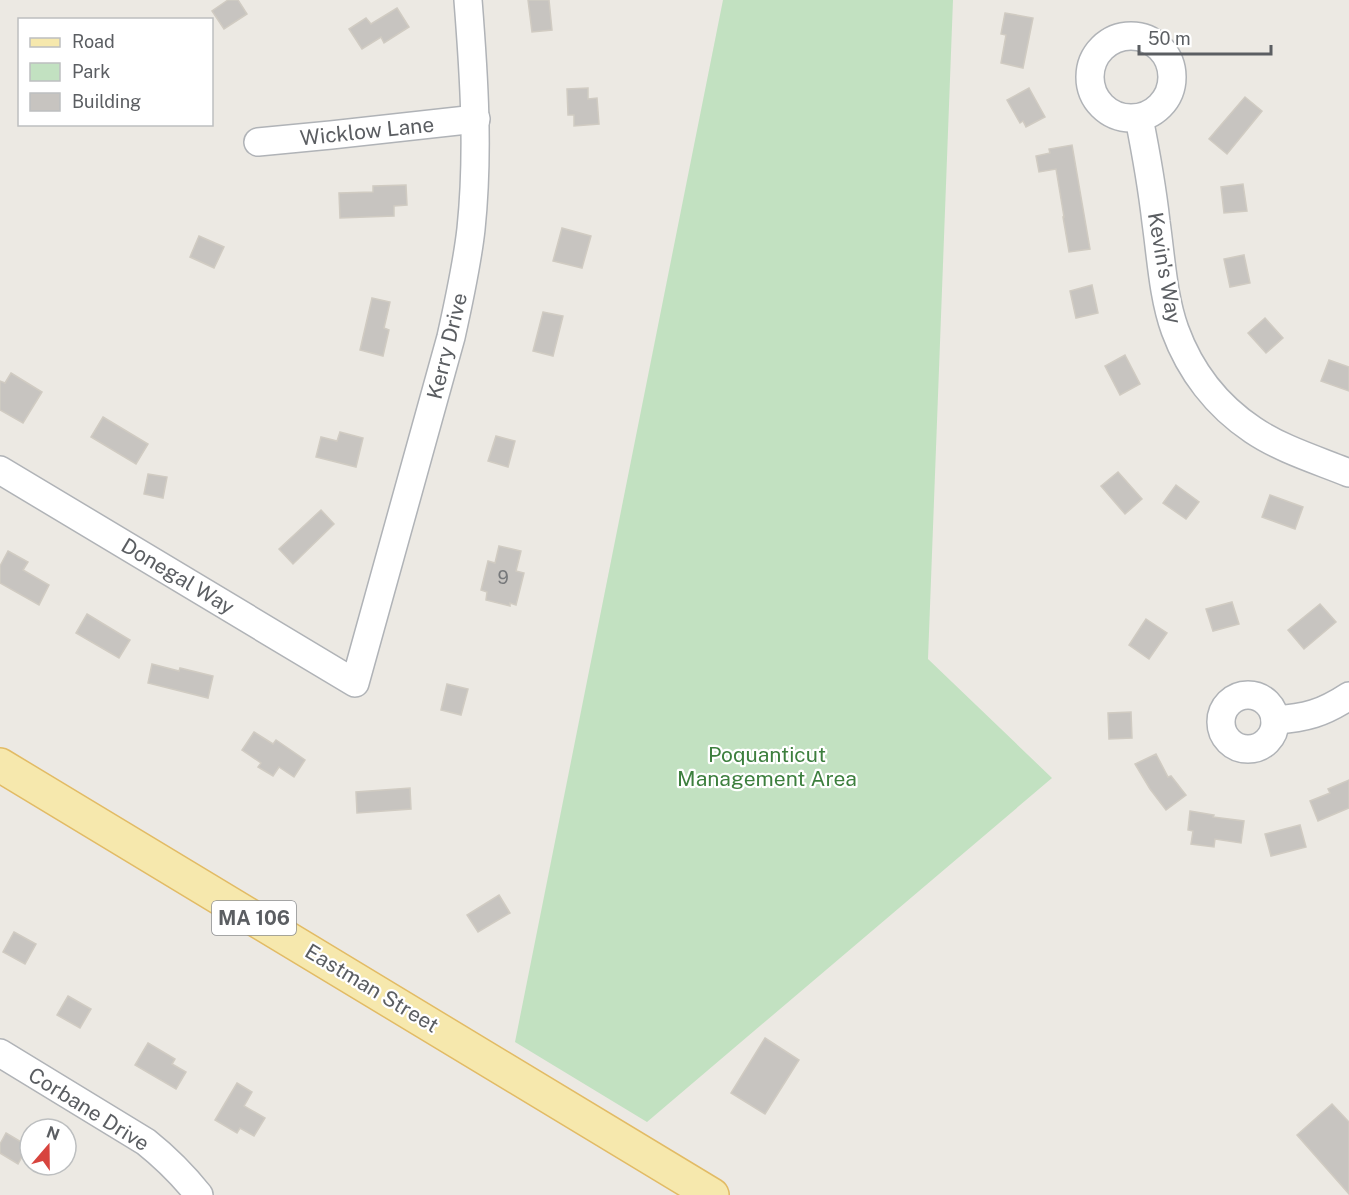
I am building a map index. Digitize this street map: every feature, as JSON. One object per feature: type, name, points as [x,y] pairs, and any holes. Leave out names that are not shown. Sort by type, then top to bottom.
[{"type":"main road","name":"Eastman Street","points":[[0,765],[712,1195]]},
{"type":"street","name":"Kerry Drive","points":[[355,683],[463,287],[471,228],[476,119],[468,0]]},
{"type":"street","name":"Kevin's Way","points":[[1139,118],[1149,169],[1169,306],[1174,329],[1193,368],[1208,390],[1227,410],[1253,430],[1279,444],[1349,473]]},
{"type":"street","name":"Wicklow Lane","points":[[258,142],[476,119]]},
{"type":"street","name":"Donegal Way","points":[[0,470],[355,683]]},
{"type":"street","points":[[1275,720],[1313,715],[1349,696]]},
{"type":"street","name":"Corbane Drive","points":[[0,1053],[146,1142],[168,1160],[199,1195]]},
{"type":"green space","name":"Poquanticut Management Area","points":[[723,0],[953,0],[928,659],[1052,778],[647,1122],[515,1042]]},
{"type":"building","points":[[228,0],[238,0],[247,14],[224,29],[212,11]]},
{"type":"building","points":[[528,0],[549,0],[552,30],[532,32]]},
{"type":"building","points":[[397,8],[409,27],[384,43],[381,37],[362,49],[349,29],[366,18],[371,24]]},
{"type":"building","points":[[1005,13],[1033,18],[1023,68],[1001,63],[1006,35],[1001,34]]},
{"type":"building","points":[[588,88],[588,99],[597,98],[599,124],[574,126],[574,115],[568,115],[567,89]]},
{"type":"building","points":[[1029,88],[1045,117],[1026,127],[1023,121],[1020,123],[1007,100]]},
{"type":"building","points":[[1245,97],[1262,111],[1227,154],[1209,139]]},
{"type":"building","points":[[1072,145],[1090,249],[1069,252],[1056,169],[1039,172],[1036,156],[1050,153],[1049,149]]},
{"type":"building","points":[[1243,184],[1247,211],[1224,213],[1221,187]]},
{"type":"building","points":[[406,185],[407,205],[394,206],[394,216],[340,218],[339,193],[373,192],[373,186]]},
{"type":"building","points":[[562,228],[591,236],[582,268],[553,261]]},
{"type":"building","points":[[199,236],[224,247],[214,268],[190,257]]},
{"type":"building","points":[[1244,255],[1250,283],[1230,287],[1224,259]]},
{"type":"building","points":[[1092,285],[1098,313],[1076,318],[1070,291]]},
{"type":"building","points":[[372,298],[390,302],[384,328],[389,330],[383,356],[360,350]]},
{"type":"building","points":[[543,312],[563,316],[553,356],[533,351]]},
{"type":"building","points":[[1265,318],[1283,338],[1266,353],[1248,333]]},
{"type":"building","points":[[1125,355],[1140,384],[1120,395],[1105,366]]},
{"type":"building","points":[[1329,360],[1349,367],[1349,391],[1321,381]]},
{"type":"building","points":[[11,373],[42,392],[23,423],[0,410],[0,381],[5,383]]},
{"type":"building","points":[[103,417],[148,444],[136,464],[91,437]]},
{"type":"building","points":[[340,432],[363,438],[356,467],[316,457],[321,437],[337,441]]},
{"type":"building","points":[[496,436],[515,441],[508,467],[488,461]]},
{"type":"building","points":[[1118,472],[1142,499],[1125,514],[1101,486]]},
{"type":"building","points":[[148,474],[167,477],[163,498],[144,494]]},
{"type":"building","points":[[1176,485],[1199,502],[1186,519],[1163,503]]},
{"type":"building","points":[[1270,495],[1303,507],[1295,529],[1262,517]]},
{"type":"building","points":[[321,510],[334,524],[293,564],[279,549]]},
{"type":"building","points":[[499,546],[521,551],[516,571],[524,573],[516,605],[510,603],[510,606],[486,600],[487,592],[481,590],[488,561],[495,563]]},
{"type":"building","points":[[8,551],[28,562],[23,570],[49,585],[39,605],[0,583],[0,566]]},
{"type":"building","points":[[1232,602],[1239,624],[1213,631],[1206,609]]},
{"type":"building","points":[[1320,604],[1336,622],[1304,649],[1288,630]]},
{"type":"building","points":[[87,614],[130,640],[119,658],[76,633]]},
{"type":"building","points":[[1146,619],[1167,633],[1149,659],[1129,645]]},
{"type":"building","points":[[152,664],[213,676],[208,698],[148,683]]},
{"type":"building","points":[[447,684],[468,689],[461,715],[441,710]]},
{"type":"building","points":[[1131,712],[1132,738],[1109,739],[1108,713]]},
{"type":"building","points":[[254,732],[273,744],[276,740],[305,760],[294,777],[279,767],[273,776],[258,767],[261,763],[242,750]]},
{"type":"building","points":[[1156,754],[1168,777],[1171,776],[1186,795],[1166,810],[1135,764]]},
{"type":"building","points":[[1349,780],[1349,808],[1318,821],[1310,801],[1330,793],[1328,789]]},
{"type":"building","points":[[410,788],[411,809],[357,813],[356,792]]},
{"type":"building","points":[[1190,811],[1244,821],[1241,843],[1215,839],[1214,847],[1191,844],[1193,831],[1188,830]]},
{"type":"building","points":[[1300,825],[1306,847],[1271,856],[1265,834]]},
{"type":"building","points":[[499,895],[510,913],[478,932],[467,915]]},
{"type":"building","points":[[14,932],[36,944],[25,964],[3,952]]},
{"type":"building","points":[[68,996],[91,1009],[80,1028],[57,1015]]},
{"type":"building","points":[[765,1038],[799,1060],[765,1114],[731,1093]]},
{"type":"building","points":[[148,1043],[175,1059],[172,1064],[186,1072],[176,1089],[135,1065]]},
{"type":"building","points":[[237,1083],[252,1092],[244,1106],[265,1118],[254,1136],[240,1128],[237,1133],[215,1120]]},
{"type":"building","points":[[1332,1104],[1349,1122],[1349,1194],[1297,1135]]},
{"type":"building","points":[[6,1133],[18,1140],[18,1164],[0,1153],[0,1144]]}]
